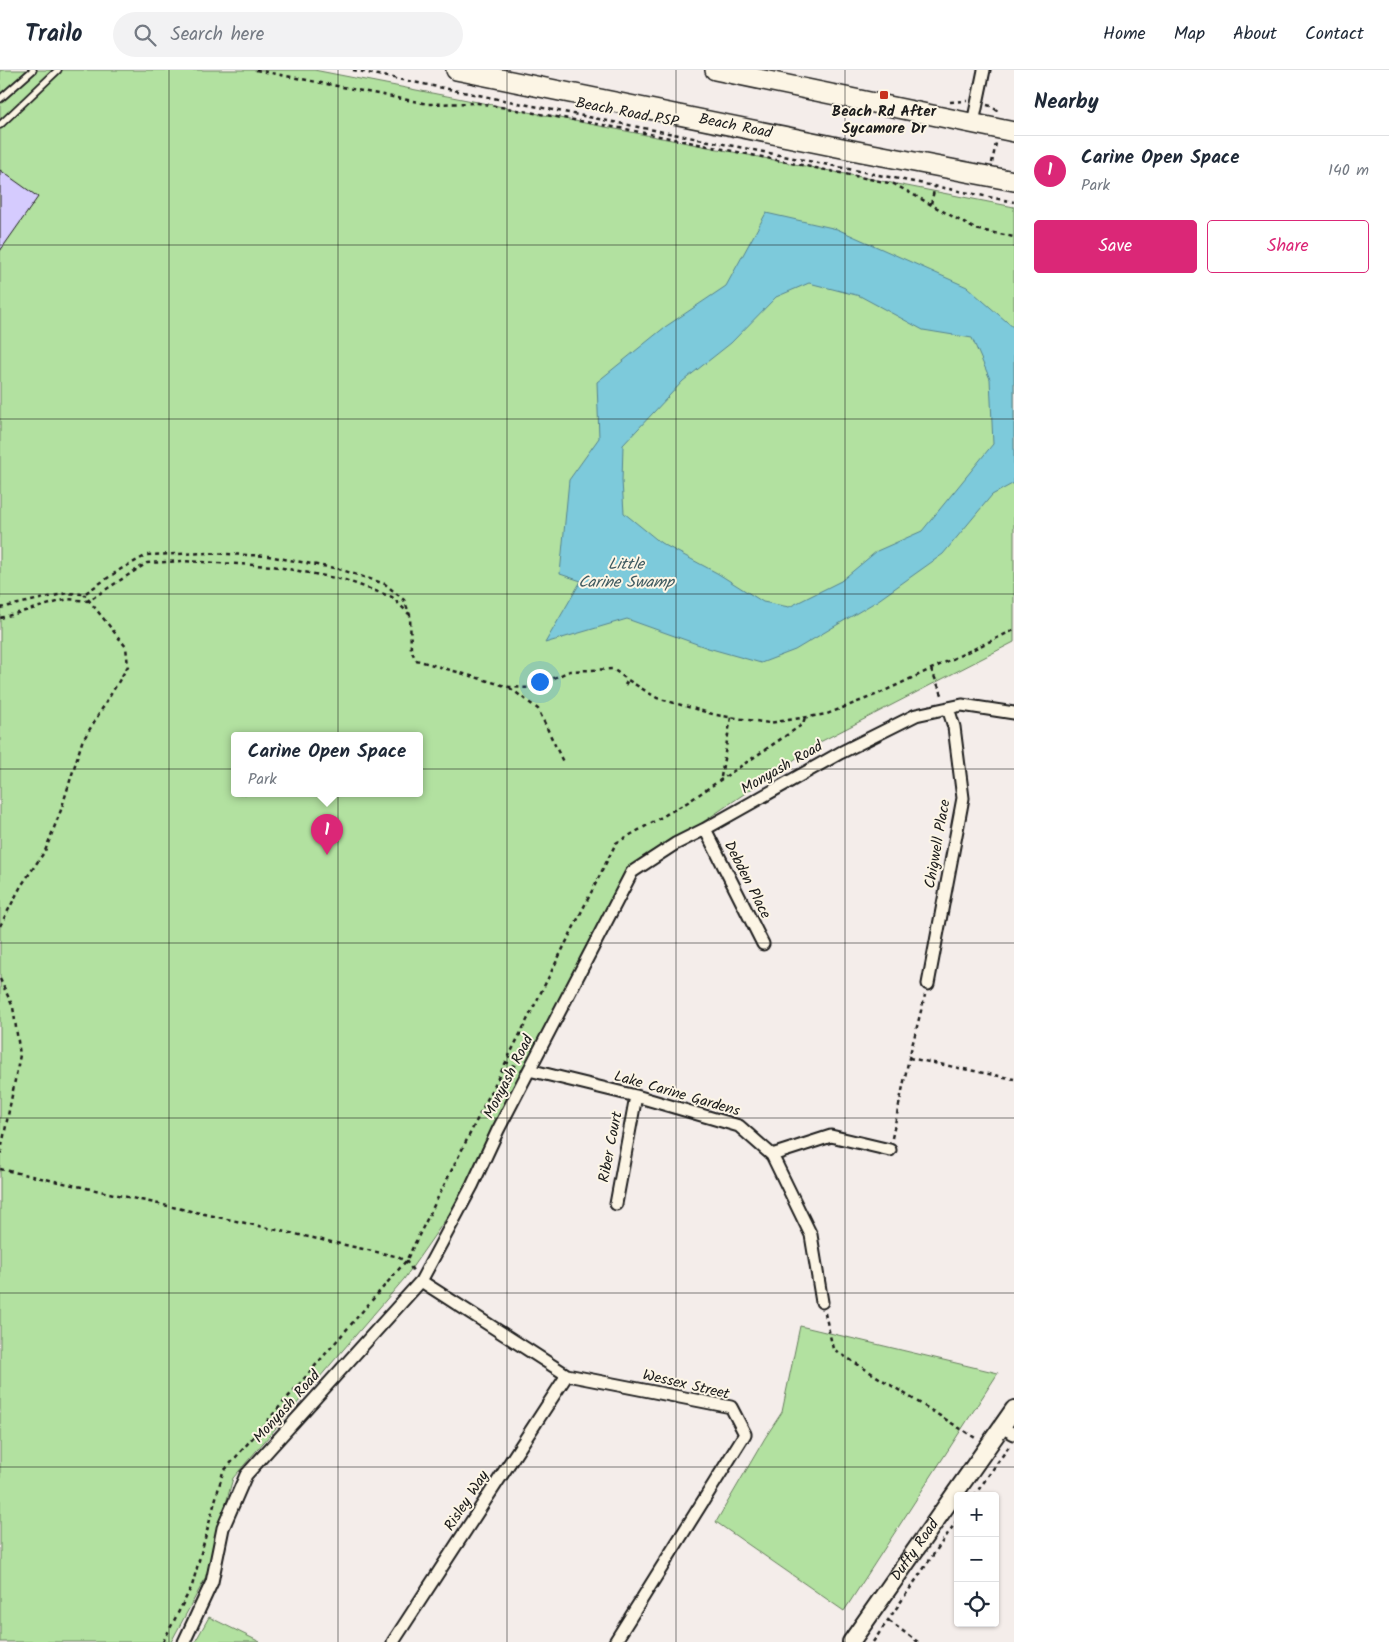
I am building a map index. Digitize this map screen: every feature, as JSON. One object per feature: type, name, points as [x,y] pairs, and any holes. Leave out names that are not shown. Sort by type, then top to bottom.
[{"type":"main road","name":"Beach Road","points":[[456,70],[1014,181]]},
{"type":"main road","points":[[715,70],[973,122],[1007,131]]},
{"type":"main road","name":"Duffy Road","points":[[851,1642],[1008,1430],[1014,1409]]},
{"type":"street","points":[[973,122],[984,70]]},
{"type":"street","name":"Monyash Road","points":[[184,1642],[212,1582],[223,1528],[246,1475],[421,1281],[472,1186],[498,1130],[632,872],[675,844],[705,829],[840,752],[916,715],[962,705],[1014,713]]},
{"type":"street","name":"Chigwell Place","points":[[928,984],[963,798],[954,727],[948,708]]},
{"type":"street","name":"Debden Place","points":[[705,829],[763,944]]},
{"type":"street","name":"Lake Carine Gardens","points":[[529,1070],[636,1096],[739,1126],[772,1155],[811,1235],[822,1302]]},
{"type":"street","name":"Riber Court","points":[[616,1204],[636,1096]]},
{"type":"street","points":[[772,1155],[831,1136],[890,1150]]},
{"type":"street","name":"Wessex Street","points":[[421,1281],[567,1376],[731,1408],[745,1434],[615,1642]]},
{"type":"street","name":"Risley Way","points":[[393,1642],[567,1376]]},
{"type":"lane","points":[[0,99],[33,70]]},
{"type":"lane","points":[[0,125],[58,70]]},
{"type":"path","points":[[256,70],[428,104],[478,103],[625,129],[894,184],[975,229],[1014,237]]},
{"type":"path","name":"Beach Road PSP","points":[[353,70],[1014,202]]},
{"type":"path","points":[[984,196],[989,176],[1007,131]]},
{"type":"path","points":[[931,204],[935,186]]},
{"type":"path","points":[[0,608],[67,593],[84,594],[120,569],[147,555],[207,553],[268,556],[339,569],[385,584],[404,600],[410,615],[411,650],[416,660],[509,687],[531,688],[570,671],[613,669],[657,698],[716,715],[770,723],[836,711],[878,694],[1014,630]]},
{"type":"path","points":[[0,618],[68,599],[88,601],[148,563],[183,561],[273,566],[346,580],[392,598],[410,615]]},
{"type":"path","points":[[0,926],[21,886],[44,851],[61,810],[82,742],[128,666],[126,647],[84,594]]},
{"type":"path","points":[[931,669],[948,708]]},
{"type":"path","points":[[625,685],[628,680]]},
{"type":"path","points":[[509,687],[538,709],[563,762]]},
{"type":"path","points":[[721,778],[731,717]]},
{"type":"path","points":[[163,1642],[192,1586],[224,1472],[406,1261],[616,843],[688,802],[803,724],[804,718]]},
{"type":"path","points":[[0,979],[13,1007],[20,1055],[0,1156]]},
{"type":"path","points":[[890,1150],[909,1058],[928,984]]},
{"type":"path","points":[[909,1058],[1014,1079]]},
{"type":"path","points":[[0,1169],[386,1254],[406,1261],[421,1281]]},
{"type":"path","points":[[822,1302],[833,1349],[975,1438]]},
{"type":"path","points":[[977,1492],[1014,1440]]},
{"type":"path","points":[[874,1642],[954,1525]]},
{"type":"path","points":[[889,1621],[918,1642]]},
{"type":"green space","points":[[0,70],[314,70],[1014,207],[1014,642],[820,742],[627,874],[464,1193],[404,1279],[233,1478],[205,1579],[171,1642],[0,1642]]},
{"type":"green space","points":[[800,1326],[998,1373],[844,1611],[716,1522],[782,1412]]},
{"type":"green space","points":[[209,1617],[260,1642],[195,1642]]},
{"type":"water","name":"Little Carine Swamp","points":[[766,213],[837,229],[967,287],[1014,328],[1014,483],[992,495],[943,554],[877,601],[795,650],[761,663],[708,648],[627,619],[545,643],[581,581],[560,574],[569,480],[599,438],[597,382],[665,327],[726,286]],"holes":[[[809,283],[860,296],[923,330],[972,338],[990,379],[993,444],[922,531],[877,551],[841,581],[789,607],[763,602],[717,573],[661,543],[624,513],[622,481],[623,445],[683,381],[731,343],[776,297]]]},
{"type":"building","points":[[0,170],[38,197],[0,251]]},
{"type":"place","name":"Beach Rd After Sycamore Dr","points":[[884,95]]},
{"type":"place","name":"Carine Open Space","points":[[327,855]]}]
